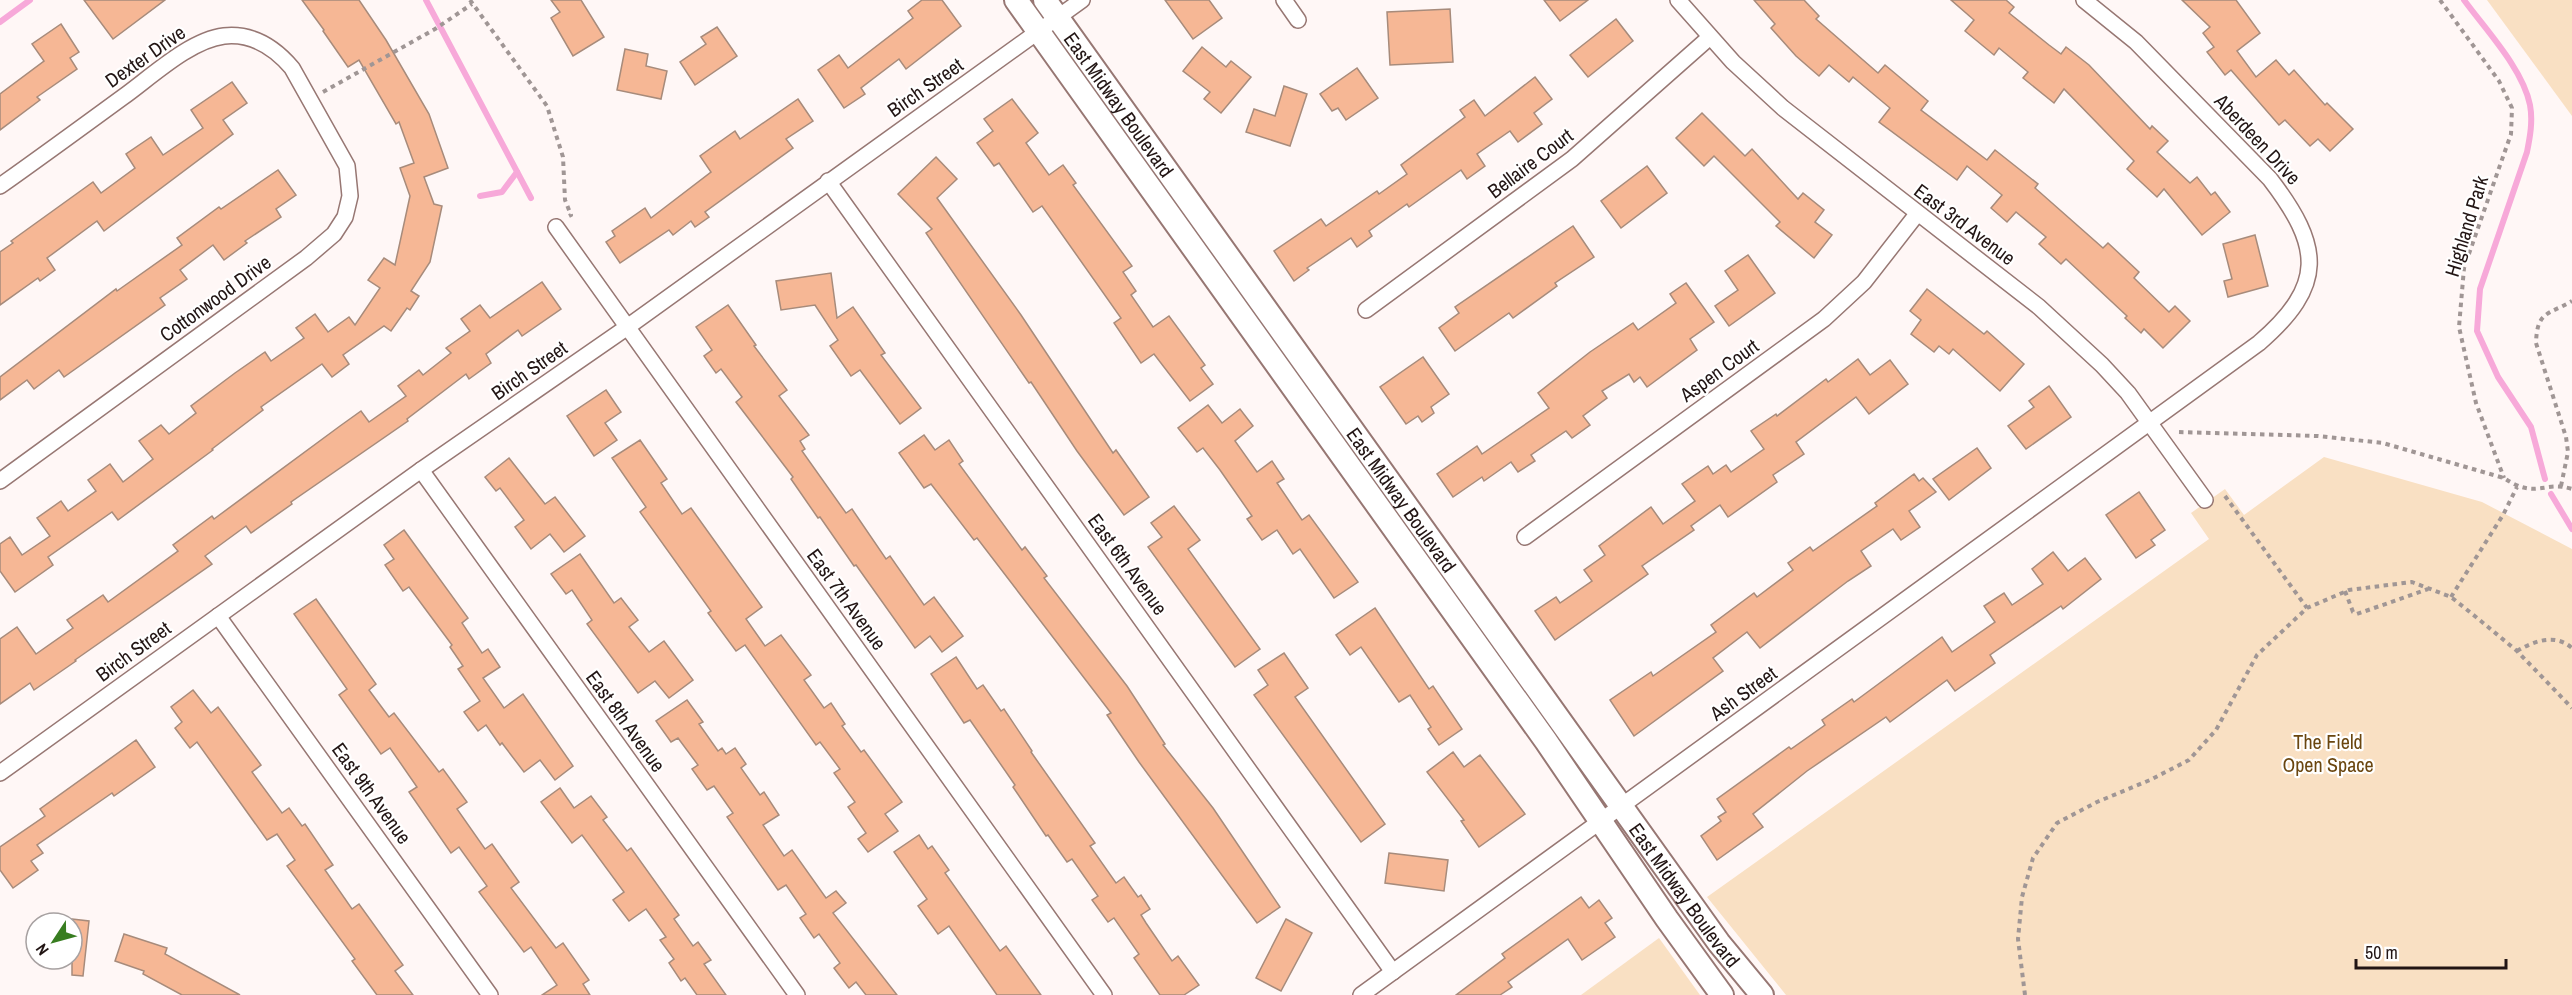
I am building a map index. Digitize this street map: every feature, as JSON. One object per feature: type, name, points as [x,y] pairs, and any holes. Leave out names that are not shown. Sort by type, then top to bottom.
[{"type":"main road","name":"East Midway Boulevard","points":[[1016,0],[1602,822],[1722,995]]},
{"type":"main road","name":"East Midway Boulevard","points":[[1051,9],[1719,943],[1762,995]]},
{"type":"street","name":"Birch Street","points":[[0,773],[1039,32],[1051,9],[1082,0]]},
{"type":"street","points":[[1284,0],[1298,20]]},
{"type":"street","name":"East 3rd Avenue","points":[[1678,0],[1710,37],[1783,108],[2063,328],[2103,365],[2128,393],[2205,500]]},
{"type":"street","name":"Aberdeen Drive","points":[[2084,0],[2136,42],[2270,179],[2295,213],[2306,240],[2309,259],[2307,280],[2297,304],[2283,323],[2259,344],[2149,423]]},
{"type":"street","name":"Dexter Drive","points":[[0,186],[172,61],[204,41],[225,36],[248,37],[268,45],[292,68],[310,100]]},
{"type":"street","name":"Bellaire Court","points":[[1366,310],[1572,159],[1710,37]]},
{"type":"street","name":"Cottonwood Drive","points":[[0,481],[306,258],[334,234],[345,217],[350,196],[347,166],[310,100]]},
{"type":"street","name":"East 6th Avenue","points":[[828,181],[1393,972]]},
{"type":"street","name":"Aspen Court","points":[[1525,537],[1824,319],[1864,282],[1917,214]]},
{"type":"street","name":"East 7th Avenue","points":[[556,226],[626,328],[1104,995]]},
{"type":"street","name":"Ash Street","points":[[1361,995],[2149,423]]},
{"type":"street","name":"East 8th Avenue","points":[[421,471],[797,995]]},
{"type":"street","name":"East 9th Avenue","points":[[219,616],[490,995]]},
{"type":"path","name":"Highland Park","points":[[2440,0],[2499,81],[2512,108],[2511,134],[2464,268],[2459,327],[2476,403],[2504,478]]},
{"type":"path","points":[[310,100],[435,29],[471,2],[547,106],[563,157],[565,200],[570,214],[556,226]]},
{"type":"path","points":[[2561,486],[2568,452],[2566,437],[2536,343],[2536,328],[2541,317],[2572,301]]},
{"type":"path","points":[[2179,432],[2318,436],[2383,443],[2504,478],[2517,487],[2535,490],[2561,486],[2572,489]]},
{"type":"path","points":[[2451,597],[2503,515],[2517,487]]},
{"type":"path","points":[[2225,496],[2307,608]]},
{"type":"path","points":[[2025,995],[2018,939],[2022,897],[2033,858],[2057,823],[2188,760],[2216,730],[2257,655],[2307,608],[2345,591],[2412,582],[2428,588],[2451,597],[2517,651],[2572,708]]},
{"type":"path","points":[[2345,591],[2353,612],[2358,614],[2428,588]]},
{"type":"path","points":[[2517,651],[2538,641],[2554,639],[2572,648]]},
{"type":"green space","points":[[2487,0],[2572,0],[2572,116]]},
{"type":"green space","name":"The Field Open Space","points":[[2324,457],[2482,502],[2572,549],[2572,995],[1786,995],[1707,897],[2209,539],[2191,513],[2225,489],[2244,515]]},
{"type":"green space","points":[[1659,938],[1700,995],[1581,995]]},
{"type":"building","points":[[84,0],[165,0],[113,39]]},
{"type":"building","points":[[302,0],[359,0],[386,40],[429,114],[448,168],[424,177],[434,204],[442,206],[430,262],[411,291],[419,296],[410,310],[407,308],[391,331],[384,326],[343,355],[349,364],[332,377],[322,364],[261,407],[263,410],[213,450],[118,520],[112,512],[48,557],[53,565],[15,592],[0,571],[0,544],[10,537],[22,555],[50,536],[37,518],[61,501],[68,511],[96,491],[88,480],[110,464],[123,482],[153,459],[139,441],[161,425],[169,434],[196,413],[191,406],[235,373],[265,352],[271,361],[304,338],[296,328],[315,314],[328,332],[349,317],[355,325],[380,288],[368,280],[384,258],[395,265],[410,196],[400,168],[414,163],[399,122],[396,124],[359,60],[348,67]]},
{"type":"building","points":[[551,0],[581,0],[604,37],[573,56],[551,18],[560,12]]},
{"type":"building","points":[[922,0],[942,0],[961,26],[906,69],[899,59],[861,88],[865,94],[844,108],[818,70],[839,55],[848,68],[913,18],[908,11]]},
{"type":"building","points":[[1165,0],[1209,0],[1222,18],[1193,39]]},
{"type":"building","points":[[1544,0],[1588,0],[1560,21]]},
{"type":"building","points":[[1754,0],[1804,0],[1819,16],[1816,19],[1878,73],[1885,65],[1928,101],[1921,110],[1987,160],[1995,150],[2038,184],[2035,188],[2103,248],[2108,243],[2139,272],[2134,278],[2169,312],[2175,306],[2190,321],[2163,348],[2144,329],[2141,333],[2125,318],[2127,316],[2066,259],[2061,264],[2039,244],[2046,237],[2016,212],[2007,222],[1991,208],[2002,195],[1967,166],[1957,180],[1879,122],[1890,108],[1853,77],[1849,82],[1829,65],[1819,76],[1796,56],[1771,28],[1775,24]]},
{"type":"building","points":[[1951,0],[2006,0],[2014,7],[2009,13],[2049,45],[2061,54],[2066,47],[2089,65],[2150,129],[2152,126],[2168,141],[2157,152],[2190,183],[2197,177],[2211,195],[2215,192],[2230,212],[2202,235],[2164,189],[2157,197],[2127,169],[2134,161],[2064,89],[2054,103],[2023,78],[2028,72],[1999,48],[1994,55],[1965,31],[1974,20]]},
{"type":"building","points":[[2182,0],[2236,0],[2260,33],[2237,51],[2256,77],[2276,60],[2289,75],[2294,70],[2325,105],[2327,103],[2353,129],[2330,151],[2318,139],[2310,146],[2285,120],[2279,125],[2231,70],[2225,75],[2207,52],[2214,47],[2203,33],[2210,27]]},
{"type":"building","points":[[1450,9],[1453,62],[1390,65],[1387,12]]},
{"type":"building","points":[[1616,19],[1633,41],[1588,77],[1570,55]]},
{"type":"building","points":[[61,24],[79,52],[70,58],[77,69],[37,97],[40,100],[0,130],[0,94],[44,61],[32,44]]},
{"type":"building","points":[[717,27],[737,56],[695,85],[680,62],[706,44],[701,37]]},
{"type":"building","points":[[1202,47],[1226,67],[1231,61],[1251,77],[1221,113],[1204,99],[1210,92],[1183,71]]},
{"type":"building","points":[[625,49],[648,54],[646,66],[667,71],[661,99],[617,90]]},
{"type":"building","points":[[1357,68],[1378,98],[1346,120],[1338,108],[1332,111],[1320,94]]},
{"type":"building","points":[[1535,77],[1552,99],[1534,113],[1542,124],[1518,142],[1510,131],[1477,154],[1485,166],[1467,179],[1461,170],[1409,207],[1407,204],[1369,231],[1372,236],[1357,247],[1351,238],[1307,268],[1309,270],[1294,281],[1274,251],[1321,219],[1326,226],[1377,191],[1379,194],[1407,174],[1401,165],[1465,117],[1460,110],[1474,100],[1485,116]]},
{"type":"building","points":[[232,82],[247,103],[223,120],[233,134],[104,231],[97,221],[47,258],[55,270],[40,281],[38,278],[0,305],[0,252],[13,243],[11,241],[93,182],[101,193],[135,168],[126,154],[151,137],[163,155],[203,128],[191,110]]},
{"type":"building","points":[[1284,86],[1307,94],[1290,146],[1246,132],[1254,109],[1275,116]]},
{"type":"building","points":[[798,99],[813,121],[786,139],[793,148],[705,212],[709,217],[695,227],[691,221],[673,235],[669,230],[620,263],[606,242],[615,236],[612,231],[645,208],[651,218],[711,172],[700,156],[735,131],[740,139]]},
{"type":"building","points":[[1012,99],[1038,133],[1026,143],[1049,175],[1063,165],[1076,183],[1073,185],[1132,266],[1123,272],[1136,291],[1131,295],[1153,327],[1169,316],[1205,365],[1201,368],[1213,384],[1190,401],[1154,354],[1141,363],[1114,323],[1121,318],[1042,206],[1033,212],[999,163],[994,166],[977,143],[993,131],[984,119]]},
{"type":"building","points":[[1702,113],[1745,156],[1752,149],[1798,199],[1803,193],[1824,210],[1815,222],[1832,235],[1814,258],[1776,226],[1780,222],[1714,156],[1704,166],[1676,138]]},
{"type":"building","points":[[936,157],[957,179],[937,198],[1021,315],[1113,453],[1116,450],[1149,497],[1124,515],[1077,451],[1031,382],[1029,383],[926,233],[932,229],[898,194]]},
{"type":"building","points":[[1647,166],[1667,193],[1621,228],[1601,201]]},
{"type":"building","points":[[278,170],[296,195],[276,209],[281,217],[245,241],[247,243],[224,260],[213,245],[180,270],[187,279],[160,298],[165,305],[64,377],[59,370],[34,389],[27,380],[0,400],[0,377],[116,289],[117,291],[182,245],[177,238],[219,207],[221,209]]},
{"type":"building","points":[[1573,226],[1594,257],[1555,283],[1557,286],[1513,318],[1509,313],[1455,351],[1439,328],[1459,313],[1455,307]]},
{"type":"building","points":[[2255,235],[2268,286],[2228,297],[2224,281],[2232,279],[2223,244]]},
{"type":"building","points":[[1748,255],[1775,293],[1729,326],[1715,306],[1738,290],[1725,271]]},
{"type":"building","points":[[831,273],[837,318],[853,307],[885,353],[881,355],[921,408],[900,424],[860,370],[851,376],[830,346],[838,340],[815,305],[781,310],[776,281]]},
{"type":"building","points":[[542,282],[561,309],[522,336],[518,330],[486,354],[491,363],[469,379],[466,374],[407,419],[408,421],[291,502],[292,504],[251,533],[246,526],[205,556],[212,564],[76,661],[34,690],[30,683],[0,704],[0,639],[17,627],[36,654],[73,628],[67,620],[103,595],[108,602],[178,551],[173,545],[212,516],[214,519],[361,411],[369,422],[406,396],[398,386],[419,370],[423,375],[451,353],[446,348],[470,331],[461,319],[480,305],[490,318]]},
{"type":"building","points":[[1686,283],[1714,322],[1690,339],[1697,350],[1647,387],[1640,377],[1634,382],[1629,374],[1602,391],[1607,398],[1583,416],[1590,425],[1572,438],[1566,431],[1531,455],[1535,461],[1518,472],[1511,462],[1484,481],[1482,477],[1453,497],[1437,474],[1477,446],[1482,454],[1549,408],[1538,393],[1590,352],[1633,323],[1638,330],[1676,303],[1670,294]]},
{"type":"building","points":[[1927,289],[1984,334],[1987,331],[2024,364],[2000,391],[1953,349],[1949,354],[1939,346],[1934,352],[1911,334],[1921,320],[1910,311]]},
{"type":"building","points":[[728,305],[756,345],[754,346],[787,390],[779,396],[809,435],[800,441],[805,449],[802,451],[846,513],[852,509],[886,559],[890,556],[924,605],[934,597],[963,636],[942,652],[930,636],[915,648],[856,565],[854,566],[820,517],[818,518],[791,479],[793,477],[736,402],[742,397],[721,369],[716,373],[704,356],[712,350],[696,327]]},
{"type":"building","points":[[1423,357],[1449,394],[1431,407],[1434,413],[1422,422],[1418,416],[1406,424],[1380,387]]},
{"type":"building","points":[[1858,359],[1870,375],[1890,360],[1908,384],[1869,414],[1856,397],[1796,442],[1804,454],[1773,475],[1777,482],[1728,517],[1720,505],[1691,526],[1694,530],[1642,566],[1648,574],[1555,640],[1535,611],[1556,597],[1560,603],[1592,581],[1584,570],[1605,555],[1599,546],[1651,507],[1663,524],[1695,501],[1682,484],[1708,466],[1713,474],[1726,465],[1731,472],[1764,449],[1751,431],[1776,414],[1777,416],[1826,379],[1828,382]]},
{"type":"building","points":[[2049,386],[2071,417],[2026,449],[2008,426],[2034,407],[2029,401]]},
{"type":"building","points":[[606,390],[621,412],[605,423],[617,440],[594,456],[567,416]]},
{"type":"building","points":[[1208,405],[1222,423],[1240,409],[1253,426],[1235,441],[1257,472],[1272,461],[1284,479],[1277,483],[1302,520],[1309,515],[1358,582],[1334,598],[1300,549],[1293,554],[1277,530],[1262,540],[1247,519],[1252,516],[1220,470],[1203,448],[1197,452],[1178,428]]},
{"type":"building","points":[[924,435],[935,450],[949,440],[963,461],[959,464],[1022,550],[1025,547],[1047,576],[1044,578],[1127,686],[1165,744],[1163,745],[1213,808],[1280,907],[1257,923],[1139,762],[1107,715],[1111,713],[977,538],[974,540],[931,484],[924,488],[899,453]]},
{"type":"building","points":[[640,440],[667,479],[661,483],[682,514],[691,508],[762,607],[746,619],[765,646],[781,635],[811,675],[804,680],[824,708],[831,703],[845,724],[842,726],[861,752],[864,750],[902,802],[885,814],[898,831],[868,852],[858,839],[866,833],[848,807],[855,802],[834,773],[840,769],[820,742],[816,745],[745,645],[736,651],[708,613],[711,611],[640,512],[646,507],[612,458]]},
{"type":"building","points":[[1977,448],[1991,468],[1949,500],[1933,479]]},
{"type":"building","points":[[509,458],[545,504],[555,497],[585,536],[564,552],[550,534],[531,549],[515,527],[524,520],[500,488],[496,491],[485,477]]},
{"type":"building","points":[[1914,474],[1919,481],[1923,478],[1936,492],[1909,511],[1920,527],[1901,540],[1893,529],[1861,551],[1871,566],[1760,648],[1747,632],[1713,658],[1723,671],[1634,736],[1610,700],[1651,672],[1653,676],[1716,632],[1711,625],[1754,593],[1757,597],[1793,570],[1788,563],[1810,547],[1813,551],[1877,506],[1875,503]]},
{"type":"building","points":[[2139,492],[2165,530],[2151,540],[2155,545],[2136,558],[2106,515]]},
{"type":"building","points":[[1174,506],[1200,540],[1188,549],[1260,649],[1235,667],[1148,547],[1162,537],[1151,523]]},
{"type":"building","points":[[404,530],[468,618],[462,623],[482,653],[488,649],[500,667],[483,678],[504,708],[523,694],[573,766],[555,780],[540,760],[524,772],[486,725],[478,731],[464,712],[480,701],[458,669],[463,666],[450,647],[452,645],[409,587],[403,591],[385,565],[394,559],[384,545]]},
{"type":"building","points":[[2053,552],[2068,571],[2085,558],[2101,579],[2063,609],[2061,606],[1990,655],[1995,663],[1955,691],[1947,680],[1890,722],[1886,717],[1807,771],[1753,814],[1763,827],[1717,860],[1701,836],[1721,821],[1718,817],[1726,812],[1717,799],[1789,747],[1791,749],[1825,725],[1822,720],[1852,699],[1854,702],[1942,637],[1952,652],[1995,622],[1984,606],[2004,593],[2012,605],[2043,584],[2032,569]]},
{"type":"building","points":[[580,554],[614,603],[621,598],[638,620],[629,627],[649,652],[664,641],[693,680],[669,698],[655,681],[638,693],[587,624],[592,620],[572,590],[566,594],[551,574]]},
{"type":"building","points":[[316,599],[376,684],[369,690],[389,717],[394,713],[439,772],[443,769],[467,802],[457,809],[485,849],[492,844],[519,882],[511,888],[556,948],[563,943],[589,980],[583,984],[590,995],[542,995],[557,985],[531,947],[524,952],[479,892],[487,886],[459,847],[451,853],[409,792],[417,787],[390,748],[381,754],[339,695],[347,689],[294,614]]},
{"type":"building","points":[[1375,608],[1429,689],[1433,686],[1462,729],[1439,745],[1428,729],[1431,727],[1410,695],[1399,702],[1361,647],[1350,655],[1336,635]]},
{"type":"building","points":[[1284,653],[1308,688],[1295,697],[1385,824],[1361,842],[1254,695],[1268,685],[1258,670]]},
{"type":"building","points":[[956,657],[977,689],[983,685],[1001,711],[1004,709],[1031,752],[1095,843],[1090,846],[1116,883],[1124,877],[1138,897],[1141,895],[1150,909],[1141,915],[1146,923],[1172,961],[1178,956],[1199,985],[1184,995],[1160,995],[1134,958],[1139,954],[1114,918],[1108,922],[1092,900],[1098,896],[1072,859],[1067,862],[1048,835],[1046,836],[1013,787],[1015,785],[970,720],[964,723],[931,674]]},
{"type":"building","points":[[193,690],[211,713],[218,707],[261,765],[252,772],[282,813],[289,808],[302,826],[305,824],[333,865],[325,870],[352,909],[359,904],[403,965],[395,971],[413,995],[377,995],[352,961],[355,959],[287,866],[295,860],[277,834],[267,840],[197,742],[190,748],[175,728],[182,722],[171,707]]},
{"type":"building","points":[[687,700],[703,722],[699,724],[718,751],[722,748],[726,754],[735,748],[746,764],[741,768],[760,795],[764,792],[779,815],[763,825],[784,856],[792,850],[826,898],[836,891],[846,903],[833,913],[897,995],[866,995],[856,982],[849,988],[834,968],[840,963],[819,934],[814,938],[800,918],[806,914],[786,885],[778,890],[727,817],[733,813],[714,786],[707,790],[692,769],[698,765],[678,738],[671,742],[656,721]]},
{"type":"building","points":[[136,740],[155,767],[114,796],[112,793],[37,845],[43,853],[31,861],[38,870],[13,888],[0,870],[0,847],[45,816],[40,809]]},
{"type":"building","points":[[1453,752],[1464,767],[1480,755],[1525,814],[1479,847],[1461,821],[1464,820],[1427,772]]},
{"type":"building","points":[[560,788],[574,808],[591,796],[607,817],[603,820],[627,851],[631,848],[679,915],[674,919],[693,946],[698,942],[711,960],[704,964],[726,995],[697,995],[685,978],[681,981],[669,963],[674,959],[660,940],[666,937],[646,909],[629,921],[613,900],[624,892],[582,835],[572,843],[541,802]]},
{"type":"building","points":[[919,835],[928,849],[932,846],[949,870],[945,873],[1000,951],[1006,946],[1041,995],[997,995],[949,926],[938,934],[918,906],[927,899],[894,852]]},
{"type":"building","points":[[1389,853],[1448,860],[1444,891],[1385,883]]},
{"type":"building","points":[[1581,897],[1589,908],[1599,900],[1612,918],[1605,923],[1615,937],[1582,960],[1568,939],[1508,982],[1512,987],[1500,995],[1456,995],[1505,958],[1502,954]]},
{"type":"building","points":[[1286,919],[1312,933],[1281,991],[1256,978]]},
{"type":"building","points":[[84,920],[89,921],[84,967]]},
{"type":"building","points":[[124,934],[167,948],[165,954],[240,995],[182,995],[143,974],[144,971],[115,961]]},
{"type":"building","points":[[72,971],[84,971],[83,976],[72,975]]},
{"type":"waterway","points":[[0,22],[30,0]]},
{"type":"waterway","points":[[426,0],[531,198]]},
{"type":"waterway","points":[[2464,0],[2512,64],[2526,91],[2530,105],[2531,123],[2527,152],[2480,289],[2477,331],[2498,377],[2531,427],[2545,479]]},
{"type":"waterway","points":[[480,196],[502,192],[517,172]]},
{"type":"waterway","points":[[2551,494],[2572,529]]}]
